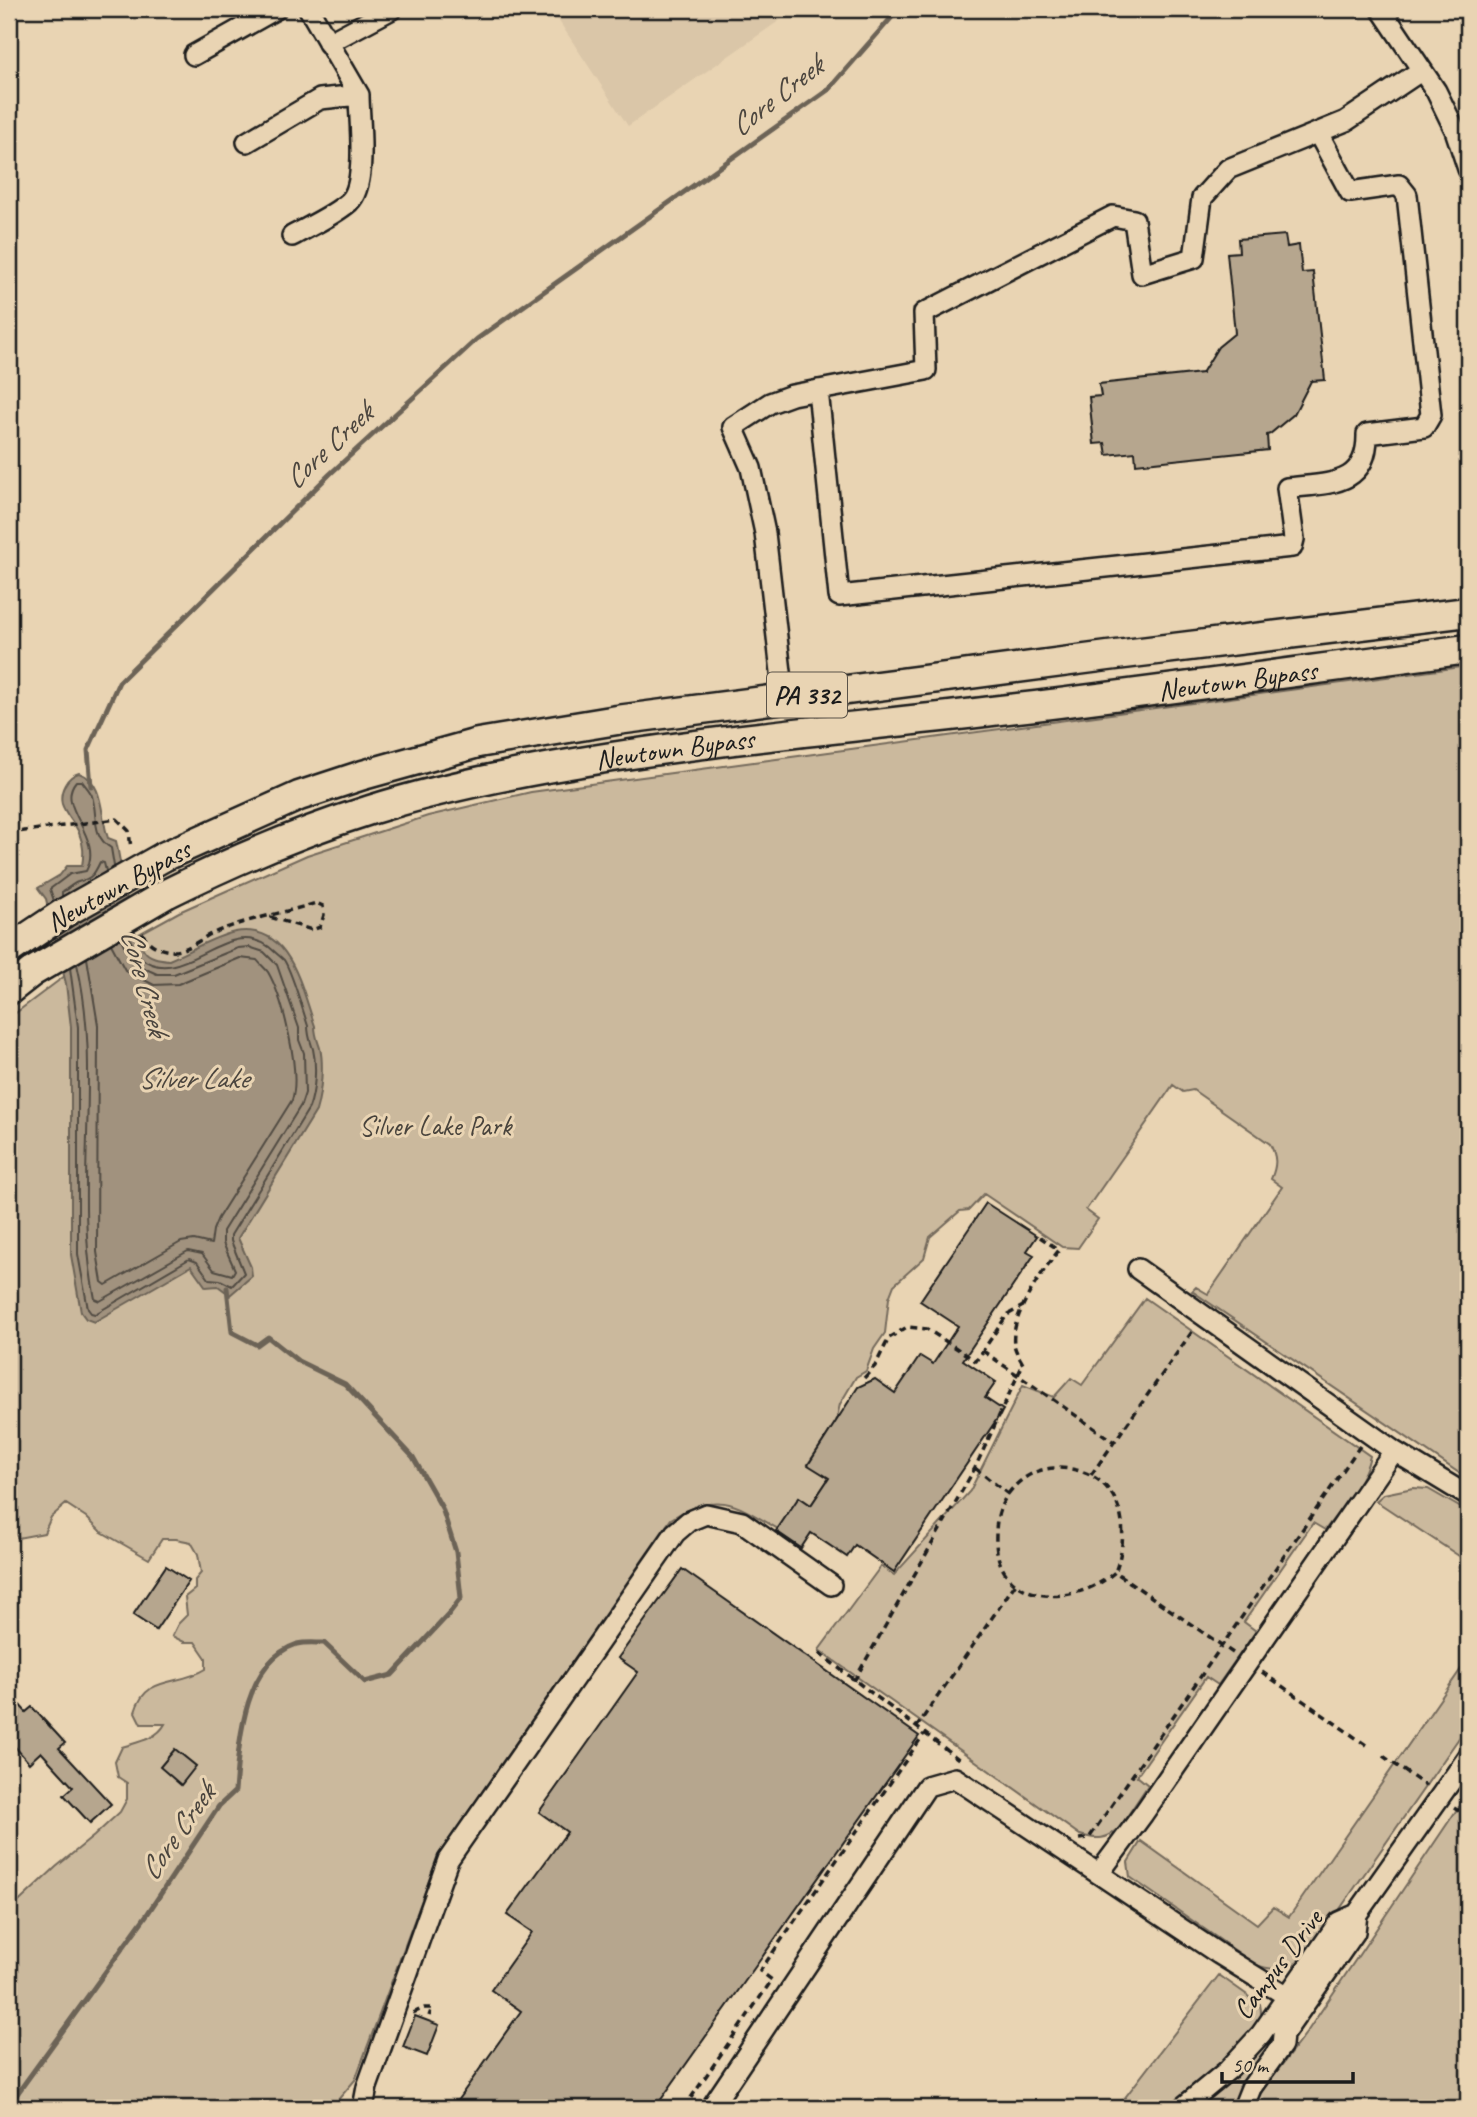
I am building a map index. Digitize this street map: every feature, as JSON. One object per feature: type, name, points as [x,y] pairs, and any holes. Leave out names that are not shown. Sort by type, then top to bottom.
[{"type":"highway","name":"Newtown Bypass","points":[[17,945],[64,913],[165,856],[299,796],[444,752],[559,729],[784,698],[1468,612]]},
{"type":"highway","name":"Newtown Bypass","points":[[9,990],[32,972],[166,894],[299,834],[373,809],[499,777],[689,746],[984,712],[1468,649]]},
{"type":"street","points":[[194,55],[276,9]]},
{"type":"street","points":[[292,236],[350,202],[358,188],[360,166],[359,95],[309,9]]},
{"type":"street","points":[[328,43],[392,9]]},
{"type":"street","points":[[1381,9],[1436,91],[1455,130],[1468,170]]},
{"type":"street","points":[[784,698],[765,533],[751,468],[733,427],[770,403],[792,395],[926,370],[924,313],[1113,216],[1134,220],[1142,274],[1194,258],[1202,198],[1228,169],[1346,121],[1422,70]]},
{"type":"street","points":[[247,142],[320,99],[359,95]]},
{"type":"street","points":[[818,390],[839,596],[1292,547],[1294,539],[1287,488],[1340,481],[1359,469],[1367,451],[1367,434],[1424,427],[1431,415],[1407,195],[1399,185],[1350,192],[1318,132]]},
{"type":"street","points":[[1138,1269],[1394,1451],[1468,1496]]},
{"type":"street","points":[[1100,1872],[1394,1451]]},
{"type":"street","points":[[363,2108],[367,2087],[448,1860],[675,1533],[689,1521],[706,1514],[742,1522],[831,1585]]},
{"type":"street","name":"Campus Drive","points":[[1243,2108],[1251,2088],[1282,2045],[1295,2001],[1339,1923],[1357,1914],[1468,1757]]},
{"type":"street","points":[[711,2108],[928,1786],[955,1778],[1100,1872],[1219,1954],[1295,2001]]},
{"type":"street","name":"Campus Drive","points":[[1182,2108],[1228,2070],[1295,2001]]},
{"type":"path","points":[[9,834],[117,819],[129,831],[131,850]]},
{"type":"path","points":[[141,932],[148,943],[176,951],[224,928],[316,903],[323,906],[324,915],[320,927],[312,929],[270,917]]},
{"type":"path","points":[[854,1681],[975,1468],[1018,1376],[1023,1364],[1014,1342],[1016,1320],[1042,1272],[1059,1250],[1040,1237]]},
{"type":"path","points":[[864,1378],[874,1366],[889,1338],[907,1327],[927,1329],[976,1361],[1007,1315],[1023,1306]]},
{"type":"path","points":[[1091,1475],[1193,1328],[1204,1336]]},
{"type":"path","points":[[983,1351],[1114,1442]]},
{"type":"path","points":[[1073,1838],[1089,1838],[1360,1445]]},
{"type":"path","points":[[975,1468],[1008,1494]]},
{"type":"path","points":[[1047,1469],[1079,1470],[1091,1475],[1109,1491],[1121,1514],[1122,1551],[1115,1572],[1096,1587],[1059,1598],[1032,1592],[1016,1583],[1001,1564],[995,1541],[997,1515],[1008,1494],[1022,1478],[1047,1469]]},
{"type":"path","points":[[1115,1572],[1238,1656]]},
{"type":"path","points":[[916,1728],[1016,1583]]},
{"type":"path","points":[[818,1653],[967,1765]]},
{"type":"path","points":[[1258,1670],[1366,1745]]},
{"type":"path","points":[[684,2108],[772,1979],[760,1971],[924,1734]]},
{"type":"path","points":[[1383,1756],[1428,1788]]},
{"type":"path","points":[[1452,1805],[1468,1816]]},
{"type":"shaded area","points":[[551,9],[796,9],[628,126]]},
{"type":"green space","name":"Silver Lake Park","points":[[1468,666],[1468,1479],[1192,1291],[1196,1287],[1208,1294],[1282,1187],[1271,1179],[1275,1161],[1270,1144],[1193,1090],[1183,1092],[1173,1085],[1086,1210],[1098,1219],[1078,1248],[1062,1247],[984,1194],[969,1210],[960,1211],[930,1237],[924,1258],[894,1285],[889,1298],[885,1333],[874,1349],[866,1371],[856,1377],[840,1404],[836,1422],[808,1464],[829,1478],[811,1505],[778,1529],[750,1512],[726,1503],[701,1505],[671,1519],[439,1854],[355,2080],[331,2108],[9,2108],[9,1911],[120,1812],[127,1799],[127,1783],[118,1777],[115,1762],[122,1747],[152,1737],[165,1724],[141,1724],[135,1712],[140,1700],[155,1686],[206,1669],[206,1658],[195,1642],[184,1642],[172,1636],[187,1615],[185,1597],[195,1589],[195,1580],[201,1573],[198,1554],[191,1542],[162,1539],[149,1559],[100,1531],[86,1517],[66,1504],[51,1517],[44,1533],[18,1538],[9,1528],[9,1018],[70,972],[179,912],[307,855],[428,816],[531,792]]},
{"type":"green space","points":[[1145,1298],[1370,1456],[1345,1504],[1325,1530],[1313,1523],[1244,1622],[1256,1631],[1218,1685],[1206,1677],[1137,1776],[1148,1785],[1120,1827],[1107,1837],[1092,1838],[1080,1835],[819,1650],[881,1566],[894,1575],[970,1491],[1023,1385],[1054,1397],[1071,1378],[1082,1385]]},
{"type":"green space","points":[[1413,1488],[1428,1489],[1468,1512],[1468,1562],[1376,1501],[1384,1494]]},
{"type":"green space","points":[[1468,1659],[1468,1725],[1310,1952],[1299,1962],[1279,1969],[1256,1965],[1130,1877],[1128,1862],[1141,1841],[1257,1924],[1273,1907],[1289,1917]]},
{"type":"green space","points":[[1468,1793],[1468,2108],[1253,2108],[1262,2091],[1307,2032]]},
{"type":"green space","points":[[1219,1975],[1260,2004],[1261,2018],[1254,2029],[1217,2068],[1175,2103],[1156,2110],[1117,2108]]},
{"type":"green space","points":[[1273,2034],[1277,2038],[1239,2093],[1232,2108],[1197,2108],[1229,2083]]},
{"type":"water","name":"Silver Lake","points":[[79,773],[93,784],[100,801],[108,838],[116,841],[134,929],[146,953],[155,958],[169,960],[226,934],[254,932],[269,937],[281,947],[298,976],[315,1026],[322,1063],[321,1088],[316,1111],[238,1238],[251,1267],[252,1276],[230,1295],[218,1286],[206,1287],[191,1266],[94,1322],[86,1319],[81,1312],[71,1255],[71,1027],[66,984],[46,899],[38,888],[60,875],[67,866],[82,866],[81,837],[63,808],[61,799],[68,781]]},
{"type":"building","points":[[1285,235],[1287,247],[1299,245],[1302,273],[1313,272],[1325,380],[1311,381],[1294,414],[1267,435],[1268,450],[1136,464],[1135,452],[1107,455],[1105,443],[1094,444],[1089,397],[1101,396],[1099,384],[1202,373],[1218,347],[1235,333],[1227,253],[1239,252],[1238,239]]},
{"type":"building","points":[[986,1203],[1037,1236],[1027,1251],[1034,1255],[963,1360],[996,1382],[985,1398],[1003,1410],[894,1572],[855,1545],[847,1557],[811,1533],[801,1548],[776,1531],[799,1497],[811,1505],[829,1478],[808,1465],[858,1387],[875,1379],[895,1393],[920,1356],[933,1364],[958,1326],[920,1301]]},
{"type":"building","points":[[166,1566],[189,1581],[156,1630],[133,1615]]},
{"type":"building","points":[[682,1569],[919,1736],[655,2108],[452,2108],[521,2011],[491,1990],[532,1932],[507,1915],[567,1832],[539,1812],[638,1672],[618,1658]]},
{"type":"building","points":[[9,1693],[26,1712],[32,1707],[65,1743],[59,1748],[111,1804],[90,1823],[64,1795],[73,1787],[41,1752],[29,1763],[9,1740]]},
{"type":"building","points":[[175,1749],[196,1766],[181,1785],[160,1767]]},
{"type":"building","points":[[415,2016],[439,2025],[427,2056],[403,2047]]},
{"type":"waterway","name":"Core Creek","points":[[91,786],[88,750],[119,682],[330,474],[477,339],[828,90],[899,9]]},
{"type":"waterway","name":"Core Creek","points":[[9,2105],[148,1913],[219,1806],[235,1791],[247,1706],[265,1668],[279,1654],[297,1644],[324,1643],[365,1682],[392,1675],[461,1598],[456,1552],[442,1508],[413,1457],[345,1384],[298,1361],[268,1337],[257,1345],[232,1332],[227,1288]]}]
